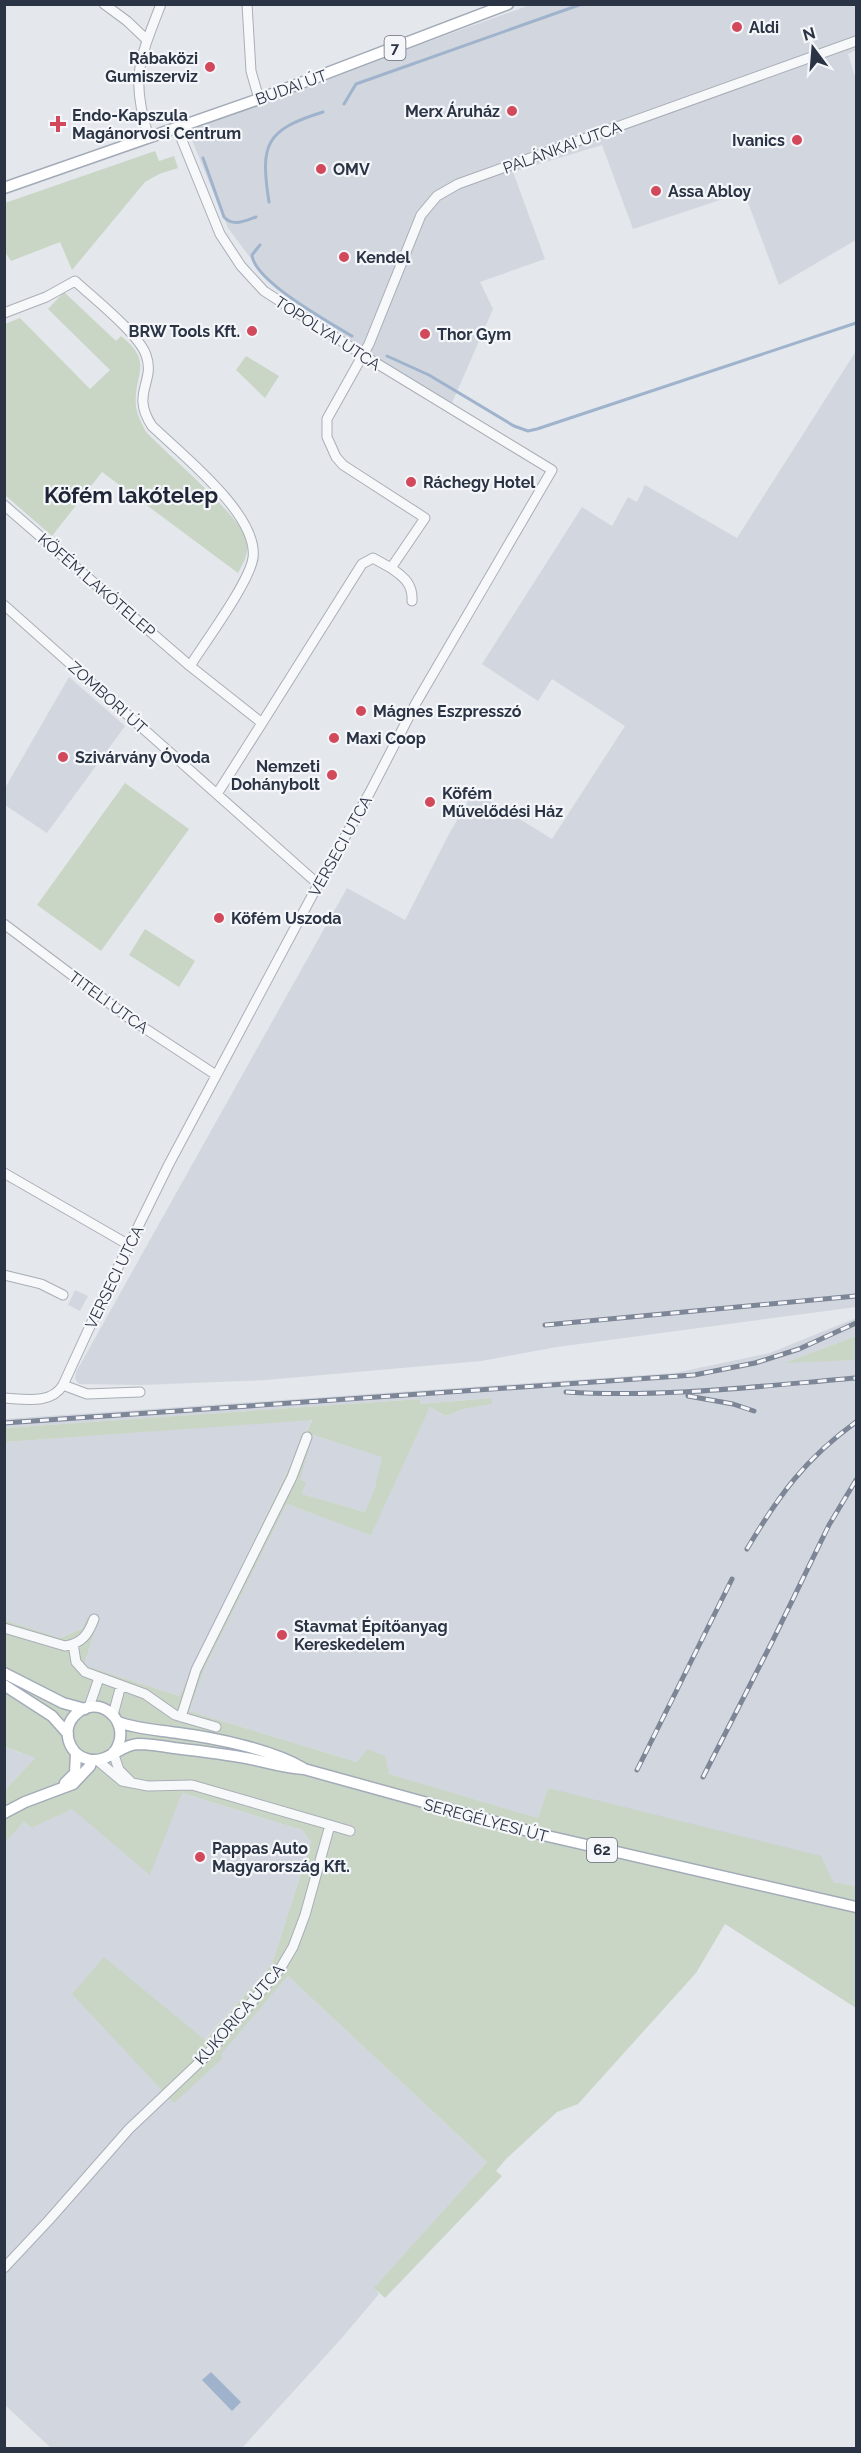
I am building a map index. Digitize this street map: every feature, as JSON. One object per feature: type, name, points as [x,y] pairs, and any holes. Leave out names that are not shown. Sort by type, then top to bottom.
[{"type":"main road","name":"BUDAI ÚT","points":[[4,188],[259,99],[490,8],[508,4]]},
{"type":"main road","name":"62","points":[[4,1673],[63,1702],[87,1708],[102,1708],[116,1718],[137,1727],[199,1736],[276,1755],[304,1769]]},
{"type":"main road","points":[[4,1685],[52,1716],[68,1734]]},
{"type":"main road","points":[[60,1787],[75,1773],[76,1754],[69,1743],[68,1734],[74,1716],[87,1708]]},
{"type":"main road","points":[[114,1751],[121,1734],[116,1718]]},
{"type":"main road","name":"SEREGÉLYESI ÚT","points":[[94,1760],[137,1744],[213,1752],[304,1769],[543,1835],[856,1907]]},
{"type":"main road","points":[[4,1813],[24,1802],[77,1782],[94,1760],[76,1754]]},
{"type":"street","points":[[104,4],[147,40]]},
{"type":"street","points":[[149,138],[139,101],[138,72],[161,4]]},
{"type":"street","points":[[247,4],[251,71],[259,99]]},
{"type":"street","name":"PALÁNKAI UTCA","points":[[363,356],[415,225],[428,204],[447,188],[856,41]]},
{"type":"street","name":"TOPOLYAI UTCA","points":[[177,128],[220,234],[241,266],[264,291],[363,356],[552,470]]},
{"type":"street","points":[[4,313],[27,305],[75,281],[133,336],[146,355],[148,363],[141,400],[152,426],[227,500],[244,521],[250,533],[253,559],[247,576],[190,666]]},
{"type":"street","points":[[363,356],[330,412],[327,437],[330,447],[343,465],[425,518],[391,568]]},
{"type":"street","name":"VERSECI UTCA","points":[[62,1388],[129,1245],[318,884],[370,792],[416,703],[552,470]]},
{"type":"street","name":"KÖFÉM LAKÓTELEP","points":[[4,505],[190,666],[262,723]]},
{"type":"street","points":[[217,794],[363,564],[373,558],[391,568],[407,581],[412,590],[412,601]]},
{"type":"street","name":"ZOMBORI ÚT","points":[[4,605],[318,884]]},
{"type":"street","name":"TITELI UTCA","points":[[4,924],[129,1018],[216,1076]]},
{"type":"street","points":[[4,1173],[129,1245]]},
{"type":"street","points":[[4,1275],[33,1281],[63,1295]]},
{"type":"street","points":[[4,1398],[45,1398],[62,1388],[87,1394],[140,1392]]},
{"type":"street","points":[[181,1717],[196,1670],[292,1476],[307,1437]]},
{"type":"street","points":[[4,1628],[58,1645],[73,1644],[85,1637],[93,1619]]},
{"type":"street","points":[[73,1644],[79,1668],[99,1678],[145,1694],[181,1717],[216,1727]]},
{"type":"street","points":[[87,1708],[99,1678]]},
{"type":"street","points":[[116,1718],[121,1685]]},
{"type":"street","points":[[114,1751],[119,1770],[131,1783]]},
{"type":"street","points":[[94,1760],[116,1779],[148,1786],[192,1785],[350,1831]]},
{"type":"street","name":"KUKORICA UTCA","points":[[4,2268],[50,2220],[129,2129],[206,2056],[280,1969],[293,1947],[305,1915],[330,1825]]},
{"type":"shaded area","points":[[530,5],[856,5],[856,50],[848,54],[856,80],[856,240],[779,285],[744,192],[633,229],[602,145],[513,172],[545,259],[480,282],[493,309],[448,412],[269,280],[228,228],[187,128]]},
{"type":"shaded area","points":[[856,351],[856,1307],[557,1347],[481,1361],[266,1380],[141,1385],[79,1384],[75,1379],[76,1372],[347,888],[405,920],[474,791],[552,839],[625,726],[552,679],[538,701],[482,664],[582,507],[612,526],[628,497],[637,502],[645,485],[737,538]]},
{"type":"shaded area","name":"Szivárvány Óvoda","points":[[69,677],[125,726],[47,833],[5,805],[5,788]]},
{"type":"shaded area","points":[[75,1290],[88,1296],[80,1311],[68,1305]]},
{"type":"shaded area","points":[[856,1318],[856,1336],[787,1362],[856,1360],[856,1886],[833,1882],[548,1788],[538,1818],[388,1774],[357,1762],[189,1711],[205,1668],[287,1504],[371,1534],[430,1407],[446,1416],[464,1409],[491,1404],[491,1398],[421,1404],[420,1399],[5,1428],[5,1419],[675,1373],[770,1353]]},
{"type":"shaded area","points":[[312,1419],[179,1696],[84,1665],[98,1621],[60,1638],[5,1620],[5,1442]]},
{"type":"shaded area","points":[[313,1435],[383,1457],[365,1512],[302,1494],[299,1480]]},
{"type":"shaded area","points":[[4,1747],[35,1758],[5,1790],[4,1790]]},
{"type":"shaded area","points":[[182,1793],[302,1830],[311,1842],[272,1964],[204,2040],[104,1957],[223,2057],[220,2054],[288,1976],[487,2162],[375,2288],[379,2294],[340,2340],[242,2448],[51,2448],[5,2405],[4,1842],[24,1822],[32,1828],[72,1809]]},
{"type":"green space","points":[[155,151],[159,161],[174,156],[178,168],[159,174],[145,182],[72,270],[60,242],[11,261],[5,252],[5,203]]},
{"type":"green space","points":[[64,292],[116,341],[121,336],[137,354],[140,369],[136,406],[141,423],[146,432],[217,500],[241,528],[246,538],[247,552],[238,573],[102,472],[52,536],[5,495],[5,324],[20,318],[90,389],[110,370],[48,309]]},
{"type":"green space","points":[[246,356],[279,376],[265,398],[236,370]]},
{"type":"green space","points":[[125,783],[189,829],[101,951],[37,905]]},
{"type":"green space","points":[[145,929],[195,961],[179,987],[129,955]]},
{"type":"green space","points":[[856,1336],[856,1360],[784,1363]]},
{"type":"green space","points":[[491,1398],[492,1404],[464,1409],[446,1416],[430,1407],[371,1535],[287,1504],[205,1668],[189,1711],[357,1762],[368,1749],[385,1756],[389,1774],[538,1818],[548,1788],[821,1856],[833,1882],[856,1886],[856,2008],[725,1924],[696,1973],[578,2104],[557,2112],[506,2159],[496,2171],[502,2176],[385,2298],[374,2288],[487,2162],[288,1976],[221,2054],[223,2058],[174,2103],[72,1994],[104,1957],[205,2040],[272,1964],[311,1842],[302,1830],[182,1793],[150,1875],[72,1809],[32,1828],[24,1822],[5,1842],[5,1790],[35,1758],[5,1747],[5,1620],[60,1638],[83,1628],[87,1617],[98,1621],[84,1665],[179,1696],[312,1420],[5,1442],[5,1428],[420,1399],[421,1404]],"holes":[[[313,1435],[382,1457],[375,1487],[365,1512],[302,1494],[306,1482],[300,1480]]]},
{"type":"water","points":[[211,2372],[241,2402],[232,2411],[202,2380]]},
{"type":"waterway","points":[[344,104],[356,84],[582,4]]},
{"type":"waterway","points":[[269,202],[265,166],[271,142],[278,133],[289,126],[323,112]]},
{"type":"waterway","points":[[203,158],[224,217],[231,222],[256,217]]},
{"type":"waterway","points":[[260,245],[252,255],[265,277],[311,312],[352,336]]},
{"type":"waterway","points":[[387,356],[429,375],[514,426],[528,431],[856,323]]},
{"type":"railway","points":[[545,1325],[856,1296]]},
{"type":"railway","points":[[4,1423],[694,1375],[755,1363],[799,1349],[856,1323]]},
{"type":"railway","points":[[566,1392],[675,1392],[856,1378]]},
{"type":"railway","points":[[688,1396],[733,1404],[754,1411]]},
{"type":"railway","points":[[747,1549],[794,1479],[822,1450],[856,1422]]},
{"type":"railway","points":[[703,1777],[829,1525],[856,1480]]},
{"type":"railway","points":[[637,1770],[732,1579]]},
{"type":"place","name":"Aldi","points":[[737,27]]},
{"type":"place","name":"Rábaközi Gumiszerviz","points":[[210,67]]},
{"type":"place","name":"Merx Áruház","points":[[512,111]]},
{"type":"place","name":"Endo-Kapszula Magánorvosi Centrum","points":[[58,124]]},
{"type":"place","name":"Ivanics","points":[[797,140]]},
{"type":"place","name":"OMV","points":[[321,169]]},
{"type":"place","name":"Assa Abloy","points":[[656,191]]},
{"type":"place","name":"Kendel","points":[[344,257]]},
{"type":"place","name":"BRW Tools Kft.","points":[[252,331]]},
{"type":"place","name":"Thor Gym","points":[[425,334]]},
{"type":"place","name":"Ráchegy Hotel","points":[[411,482]]},
{"type":"place","name":"Mágnes Eszpresszó","points":[[361,711]]},
{"type":"place","name":"Maxi Coop","points":[[334,738]]},
{"type":"place","name":"Szivárvány Óvoda","points":[[63,757]]},
{"type":"place","name":"Nemzeti Dohánybolt","points":[[332,775]]},
{"type":"place","name":"Köfém Művelődési Ház","points":[[430,802]]},
{"type":"place","name":"Köfém Uszoda","points":[[219,918]]},
{"type":"place","name":"Stavmat Építőanyag Kereskedelem","points":[[282,1635]]},
{"type":"place","name":"Pappas Auto Magyarország Kft.","points":[[200,1857]]},
{"type":"district","name":"Köfém lakótelep","points":[[131,495]]}]
